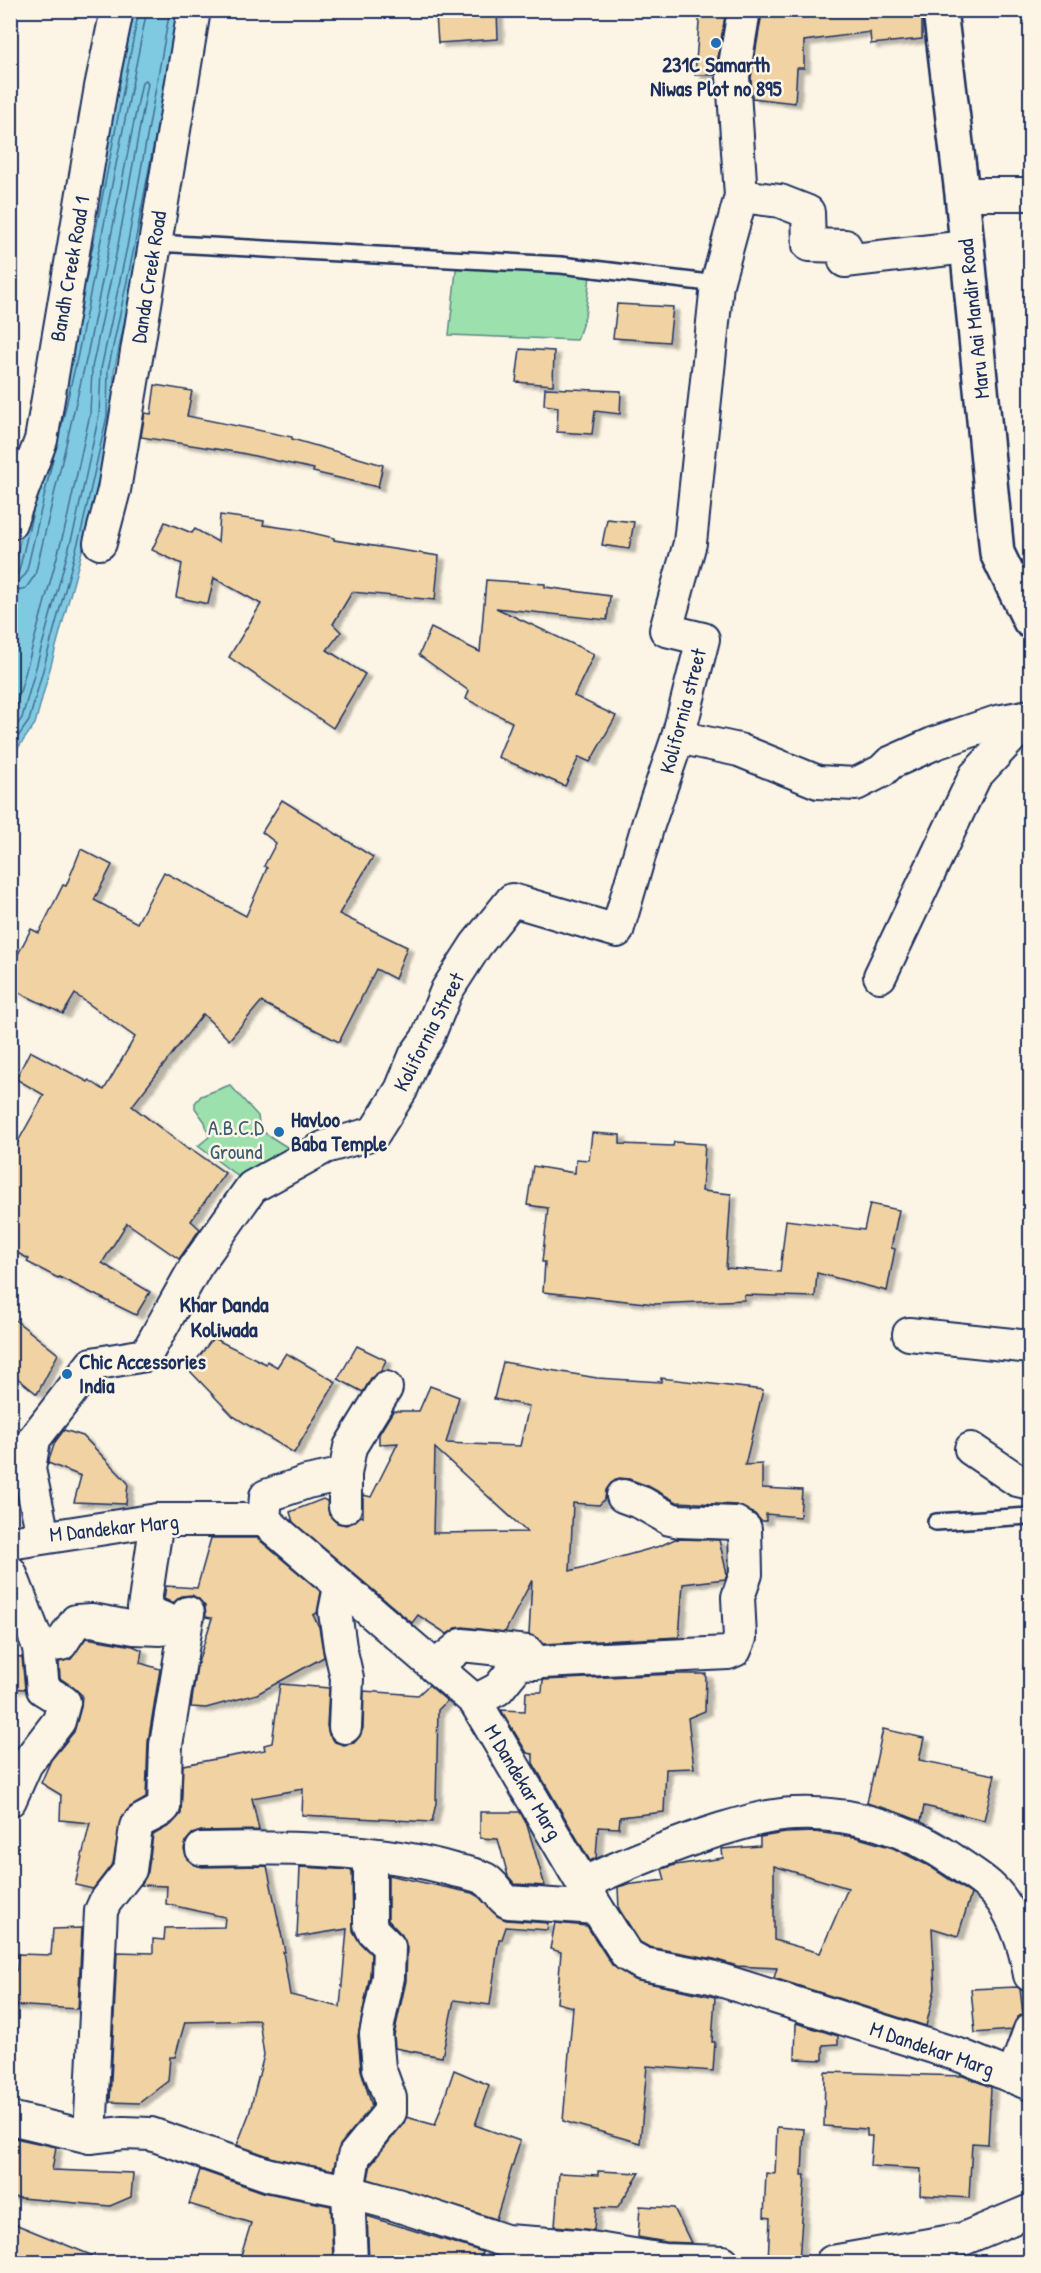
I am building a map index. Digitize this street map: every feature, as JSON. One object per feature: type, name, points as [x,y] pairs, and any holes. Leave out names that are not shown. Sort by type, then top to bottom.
[{"type":"street","name":"Bandh Creek Road 1","points":[[10,523],[41,440],[101,87],[117,10]]},
{"type":"street","name":"Danda Creek Road","points":[[100,543],[114,490],[194,10]]},
{"type":"street","name":"Kolifornia street","points":[[512,900],[617,931],[648,825],[678,737],[703,639],[666,630],[690,543],[717,285],[741,196],[733,77],[744,10]]},
{"type":"street","name":"Maru Aai Mandir Road","points":[[940,10],[962,194],[998,554],[1030,621]]},
{"type":"street","points":[[962,194],[1030,194]]},
{"type":"street","points":[[741,196],[780,201],[808,212],[809,245],[845,246],[845,261],[966,247]]},
{"type":"street","points":[[678,737],[740,750],[818,782],[856,784],[882,771],[890,763],[935,743],[997,722],[1030,716]]},
{"type":"street","points":[[880,976],[975,776],[1030,716]]},
{"type":"street","name":"Kolifornia Street","points":[[43,1536],[29,1469],[34,1439],[92,1364],[146,1355],[196,1266],[252,1187],[325,1147],[374,1133],[401,1090],[416,1056],[427,1039],[447,990],[476,945],[512,900]]},
{"type":"street","points":[[909,1334],[1030,1347]]},
{"type":"street","points":[[345,1507],[345,1473],[350,1447],[386,1388]]},
{"type":"street","points":[[971,1449],[1017,1480],[1030,1484]]},
{"type":"street","points":[[264,1520],[266,1496],[307,1482],[345,1473]]},
{"type":"street","points":[[475,1701],[498,1689],[518,1665],[536,1662],[728,1653],[735,1650],[740,1638],[738,1597],[746,1574],[745,1529],[736,1523],[670,1519],[642,1503],[623,1496]]},
{"type":"street","points":[[157,1520],[144,1608],[150,1613],[182,1621]]},
{"type":"street","name":"M Dandekar Marg","points":[[10,1542],[157,1520],[264,1520],[475,1701],[627,1955],[643,1964],[711,1977],[962,2056],[1022,2081]]},
{"type":"street","points":[[10,1572],[39,1647],[43,1689],[64,1702],[59,1722],[26,1764],[10,1800]]},
{"type":"street","points":[[340,1587],[335,1612],[347,1678],[345,1727]]},
{"type":"street","points":[[39,1647],[61,1644],[76,1621],[92,1620],[134,1628],[161,1629],[182,1621]]},
{"type":"street","points":[[90,2137],[101,1911],[105,1902],[130,1870],[138,1822],[158,1814],[164,1807],[166,1745],[182,1621]]},
{"type":"street","points":[[435,1667],[457,1647],[467,1645],[527,1652],[536,1662]]},
{"type":"street","points":[[202,1849],[267,1847],[428,1862],[487,1880],[499,1896],[508,1902],[590,1896],[636,1859],[757,1819],[794,1814],[854,1817],[907,1834],[939,1850],[991,1886],[1017,1924],[1030,1975]]},
{"type":"street","points":[[351,2262],[348,2192],[354,2156],[390,2112],[390,2098],[379,2068],[376,2034],[388,1977],[389,1947],[372,1931],[370,1924],[370,1855]]},
{"type":"street","points":[[1022,2081],[1030,2030]]},
{"type":"street","points":[[10,2118],[90,2137],[124,2133],[151,2134],[269,2175],[397,2205],[506,2241],[579,2246],[664,2261],[723,2262]]},
{"type":"street","points":[[832,2262],[963,2239],[1030,2211]]},
{"type":"lane","points":[[155,243],[561,265],[717,285]]},
{"type":"lane","points":[[936,1522],[1030,1516]]},
{"type":"green space","points":[[517,260],[590,276],[585,316],[577,340],[449,335],[457,262]]},
{"type":"green space","name":"A.B.C.D Ground","points":[[230,1085],[258,1116],[260,1130],[306,1159],[252,1187],[198,1146],[209,1137],[205,1122],[195,1108],[195,1103],[201,1096]]},
{"type":"water","points":[[134,11],[184,11],[140,249],[114,371],[113,416],[88,529],[35,724],[11,758],[11,579],[65,351]]},
{"type":"building","name":"231C Samarth Niwas Plot no 895","points":[[700,10],[726,10],[715,75],[695,75]]},
{"type":"building","points":[[791,10],[922,10],[922,39],[871,44],[870,32],[804,41],[804,68],[797,68],[795,103],[752,98],[751,78],[762,13]]},
{"type":"building","points":[[497,11],[498,39],[438,43],[436,15]]},
{"type":"building","points":[[617,304],[673,307],[669,342],[613,338]]},
{"type":"building","points":[[520,349],[554,351],[553,385],[516,382]]},
{"type":"building","points":[[155,385],[192,391],[187,416],[292,437],[292,439],[383,465],[378,487],[313,472],[314,469],[241,453],[141,437],[145,413],[151,414]]},
{"type":"building","points":[[545,388],[621,391],[620,414],[595,411],[592,434],[557,432],[558,407],[544,405]]},
{"type":"building","points":[[220,515],[264,521],[263,525],[300,530],[334,538],[334,540],[439,556],[435,600],[352,592],[333,624],[341,632],[327,650],[365,674],[333,728],[229,657],[261,604],[214,578],[208,604],[176,597],[182,564],[152,550],[165,522],[192,533],[195,529],[218,542]]},
{"type":"building","points":[[607,519],[634,522],[629,549],[602,545]]},
{"type":"building","points":[[486,580],[545,584],[545,587],[610,596],[607,620],[496,608],[594,654],[574,696],[616,716],[590,762],[579,757],[565,786],[498,757],[512,722],[466,699],[469,691],[419,655],[431,628],[480,652]]},
{"type":"building","points":[[282,800],[373,857],[339,914],[407,947],[395,979],[376,969],[339,1042],[261,1002],[229,1040],[203,1014],[132,1106],[189,1150],[190,1148],[225,1173],[191,1221],[200,1229],[179,1259],[127,1223],[102,1263],[150,1292],[136,1315],[27,1262],[29,1259],[10,1249],[10,1156],[44,1095],[16,1079],[30,1051],[88,1082],[89,1080],[104,1090],[135,1037],[75,994],[63,1014],[10,988],[10,970],[31,929],[39,933],[63,885],[66,886],[81,849],[112,865],[94,900],[137,923],[164,872],[246,916],[267,868],[264,866],[276,843],[262,832]]},
{"type":"building","points":[[592,1133],[620,1135],[620,1144],[673,1146],[674,1142],[705,1144],[702,1191],[731,1194],[726,1268],[780,1272],[786,1220],[864,1230],[870,1204],[899,1210],[891,1248],[895,1249],[887,1291],[817,1273],[815,1297],[744,1295],[744,1300],[655,1304],[543,1292],[545,1262],[542,1262],[548,1208],[527,1205],[533,1166],[575,1173],[576,1159],[589,1160]]},
{"type":"building","points":[[10,1316],[58,1354],[37,1394],[10,1372]]},
{"type":"building","points":[[213,1338],[266,1364],[267,1361],[277,1367],[286,1353],[336,1382],[294,1453],[233,1416],[189,1370]]},
{"type":"building","points":[[357,1346],[386,1360],[381,1371],[371,1378],[363,1392],[338,1379]]},
{"type":"building","points":[[503,1362],[597,1378],[661,1382],[661,1378],[763,1390],[745,1465],[762,1464],[762,1488],[802,1490],[800,1517],[766,1514],[766,1521],[761,1521],[755,1514],[737,1505],[677,1502],[648,1486],[619,1478],[611,1483],[606,1490],[605,1499],[599,1505],[573,1503],[570,1571],[660,1546],[675,1539],[719,1540],[727,1574],[725,1579],[683,1584],[679,1637],[543,1644],[529,1634],[532,1580],[505,1632],[463,1627],[456,1628],[447,1634],[418,1615],[412,1623],[293,1522],[290,1512],[323,1499],[327,1501],[329,1515],[337,1523],[346,1525],[363,1517],[363,1495],[371,1497],[398,1443],[379,1444],[379,1434],[393,1411],[419,1411],[430,1386],[459,1397],[446,1443],[520,1446],[529,1406],[494,1399]],"holes":[[[435,1448],[527,1532],[433,1533]]]},
{"type":"building","points":[[64,1430],[83,1436],[128,1483],[126,1504],[74,1502],[81,1476],[48,1463],[55,1442]]},
{"type":"building","points":[[211,1538],[257,1538],[321,1592],[317,1613],[313,1615],[319,1627],[324,1657],[257,1694],[206,1708],[191,1707],[197,1666],[212,1618],[206,1617],[205,1606],[192,1595],[181,1596],[173,1603],[164,1599],[166,1586],[197,1588]]},
{"type":"building","points":[[86,1638],[133,1646],[142,1650],[140,1663],[160,1669],[148,1742],[146,1798],[130,1807],[121,1817],[113,1863],[93,1889],[75,1885],[90,1823],[60,1820],[61,1795],[41,1783],[51,1760],[74,1732],[81,1707],[82,1695],[60,1678],[59,1662],[71,1659]]},
{"type":"building","points":[[10,1656],[22,1657],[25,1689],[10,1688]]},
{"type":"building","points":[[706,1674],[705,1711],[688,1718],[694,1768],[666,1769],[664,1812],[620,1817],[619,1828],[598,1827],[596,1858],[590,1861],[533,1763],[533,1754],[527,1753],[501,1710],[525,1711],[526,1692],[542,1692],[543,1680]]},
{"type":"building","points":[[280,1684],[329,1688],[327,1726],[329,1735],[335,1742],[344,1745],[354,1743],[363,1728],[364,1691],[418,1695],[429,1685],[447,1701],[438,1710],[436,1803],[432,1822],[302,1815],[303,1789],[252,1798],[259,1830],[201,1831],[192,1834],[186,1841],[184,1849],[187,1859],[202,1867],[267,1866],[285,1952],[283,1952],[290,1995],[340,2007],[347,1929],[297,1937],[300,1867],[352,1870],[353,1931],[360,1943],[371,1954],[370,1975],[358,2036],[361,2070],[372,2106],[340,2145],[333,2170],[274,2158],[237,2145],[249,2114],[264,2055],[259,2020],[185,2022],[175,2057],[170,2057],[168,2081],[139,2103],[110,2102],[117,1952],[153,1953],[153,1939],[164,1940],[165,1928],[224,1927],[225,1917],[166,1904],[167,1886],[141,1885],[148,1872],[153,1835],[171,1825],[181,1814],[183,1765],[265,1750],[264,1745],[272,1743]]},
{"type":"building","points":[[883,1729],[924,1738],[919,1760],[995,1775],[984,1820],[924,1806],[921,1821],[867,1803]]},
{"type":"building","points":[[480,1812],[520,1812],[527,1825],[545,1886],[515,1884],[508,1876],[498,1839],[480,1838]]},
{"type":"building","points":[[815,1832],[855,1837],[893,1848],[929,1866],[971,1894],[958,1936],[932,1928],[935,1989],[926,2026],[774,1978],[777,1968],[737,1966],[714,1959],[649,1947],[640,1942],[619,1909],[618,1887],[665,1880],[662,1869],[723,1858],[722,1849],[760,1846],[760,1837]],"holes":[[[774,1866],[848,1888],[820,1953],[774,1940]]]},
{"type":"building","points":[[388,1875],[472,1893],[497,1916],[506,1920],[548,1923],[547,1930],[506,1927],[502,1939],[499,1939],[490,2005],[454,2000],[442,2057],[395,2048],[394,2035],[406,1981],[407,1948],[402,1935],[388,1920]]},
{"type":"building","points":[[555,1923],[587,1926],[612,1965],[634,1980],[715,1997],[713,2071],[647,2066],[640,2143],[563,2121],[573,2007],[557,2003],[561,1952],[550,1949]]},
{"type":"building","points":[[82,1928],[78,2009],[10,2005],[10,1980],[17,1969],[18,1954],[51,1955],[53,1929]]},
{"type":"building","points":[[1017,1987],[1020,1989],[1023,2014],[1018,2017],[1011,2030],[975,2033],[971,1989]]},
{"type":"building","points":[[796,2023],[838,2036],[838,2044],[823,2045],[823,2060],[795,2059]]},
{"type":"building","points":[[454,2070],[489,2085],[475,2125],[520,2141],[496,2219],[368,2179],[371,2164],[404,2123],[406,2117],[435,2125]]},
{"type":"building","points":[[825,2072],[963,2076],[991,2087],[988,2144],[972,2143],[969,2198],[920,2195],[921,2169],[870,2166],[872,2136],[867,2136],[867,2129],[824,2126]]},
{"type":"building","points":[[777,2127],[804,2129],[802,2175],[805,2175],[799,2262],[768,2262],[770,2218],[764,2217],[766,2173],[775,2174]]},
{"type":"building","points":[[10,2137],[56,2147],[52,2170],[133,2173],[131,2197],[110,2206],[10,2197]]},
{"type":"building","points":[[200,2170],[263,2192],[331,2206],[333,2262],[239,2262],[251,2223],[189,2204]]},
{"type":"building","points":[[598,2171],[640,2173],[617,2208],[596,2207],[594,2230],[555,2226],[559,2173],[598,2175]]},
{"type":"building","points":[[640,2206],[674,2208],[691,2243],[666,2242],[638,2237]]},
{"type":"building","points":[[367,2216],[483,2252],[479,2262],[369,2262]]},
{"type":"building","points":[[10,2222],[108,2262],[10,2262]]},
{"type":"place","name":"231C Samarth Niwas Plot no 895","points":[[716,43]]},
{"type":"place","name":"Havloo Baba Temple","points":[[279,1132]]},
{"type":"place","name":"Chic Accessories India","points":[[67,1374]]},
{"type":"district","name":"Khar Danda Koliwada","points":[[224,1316]]}]
